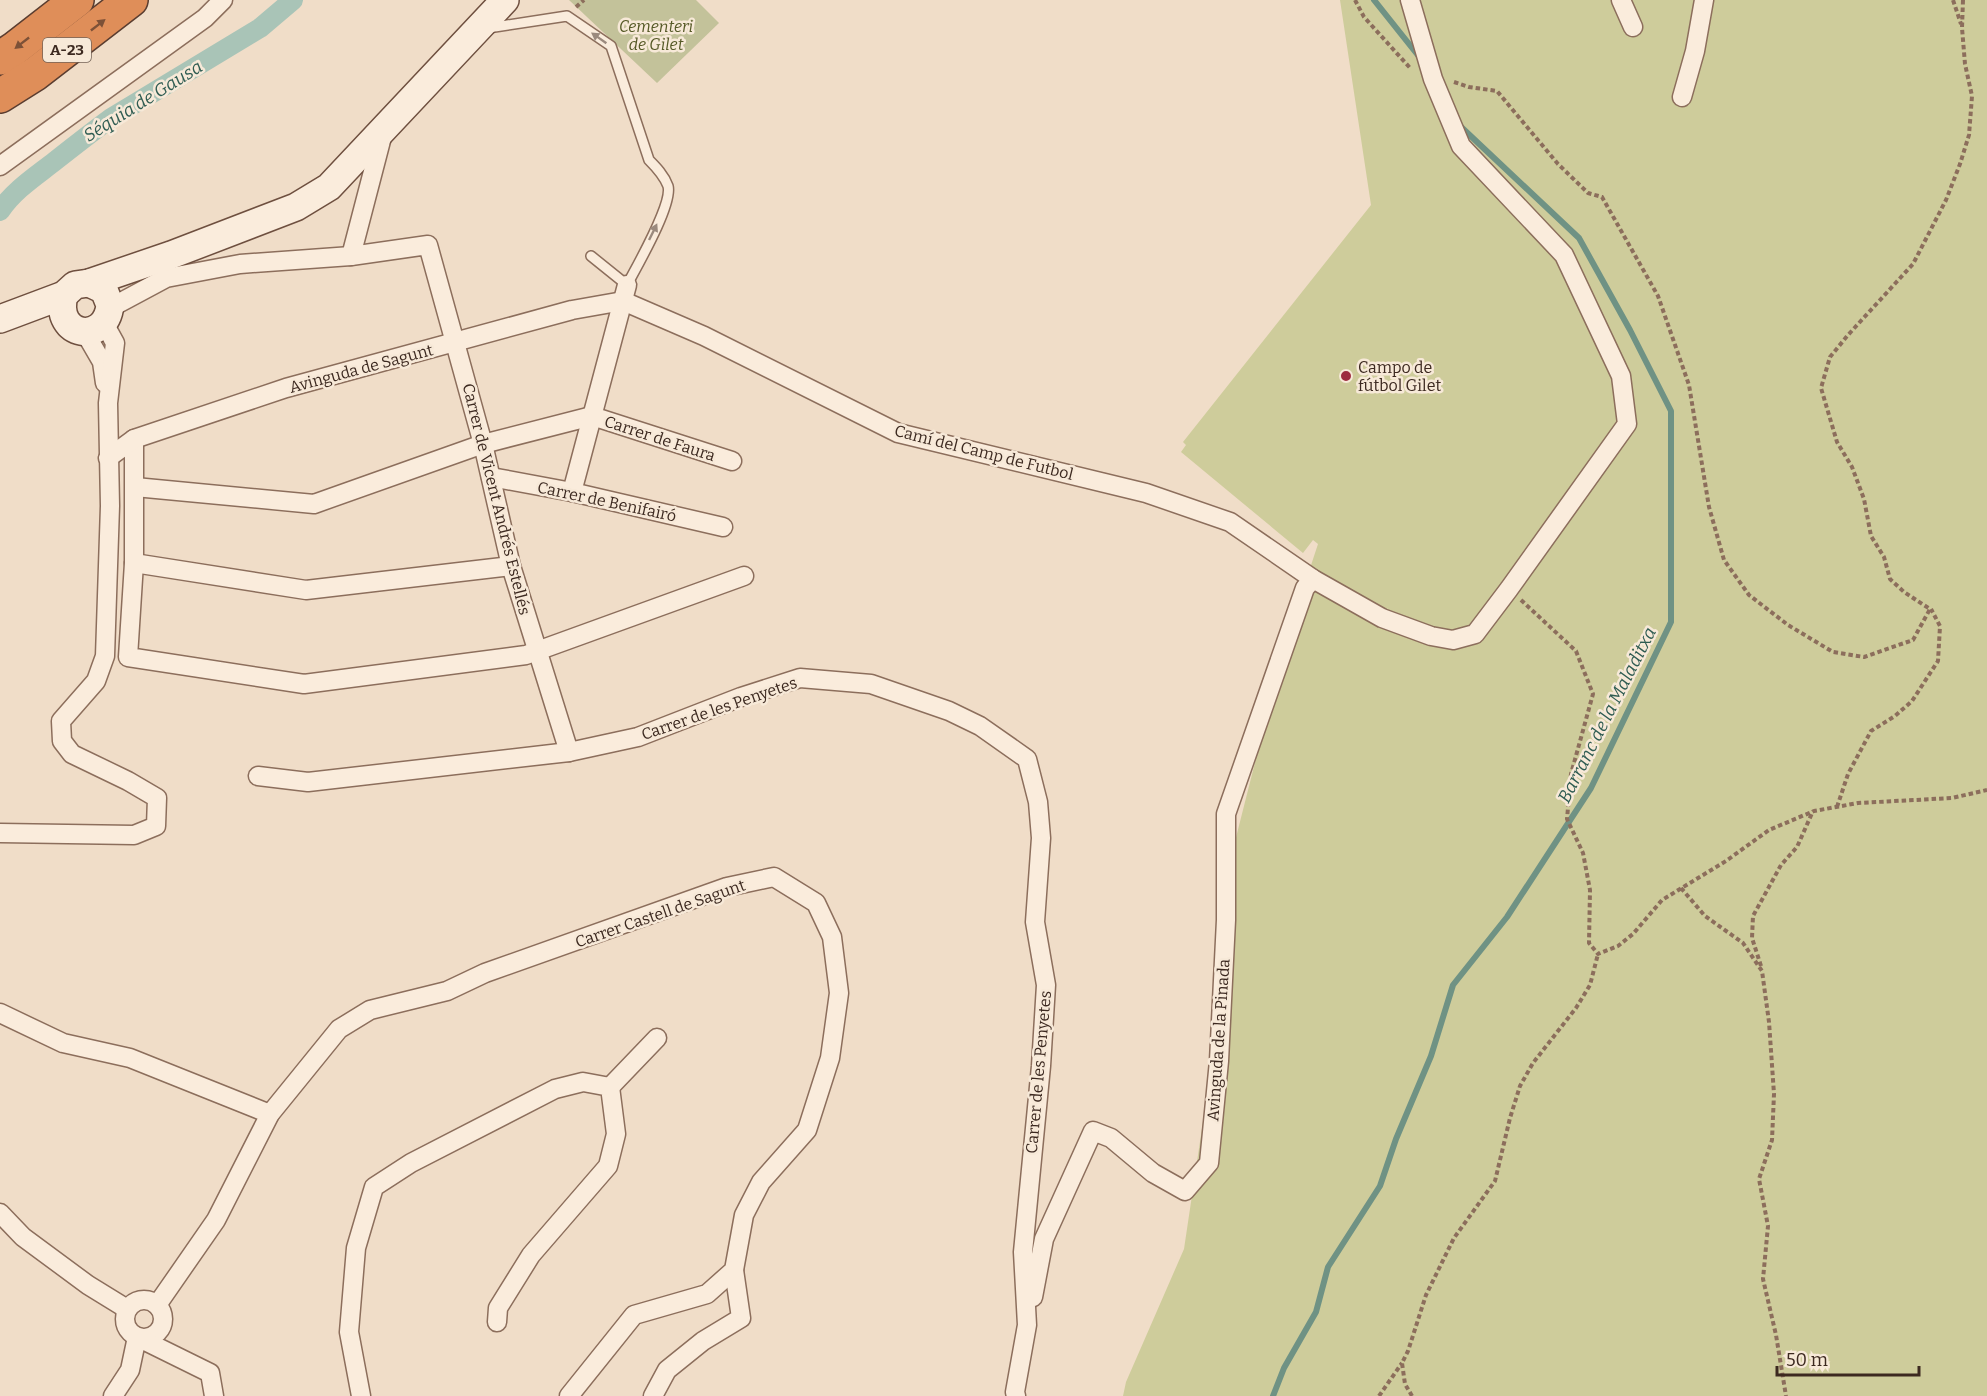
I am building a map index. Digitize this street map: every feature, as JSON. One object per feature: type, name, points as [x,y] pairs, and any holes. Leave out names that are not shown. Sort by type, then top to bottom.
[{"type":"highway","name":"A-23","points":[[0,58],[77,0]]},
{"type":"highway","name":"A-23","points":[[0,96],[35,74],[131,0]]},
{"type":"street","points":[[0,166],[205,18],[223,0]]},
{"type":"street","points":[[0,833],[134,835],[156,826],[157,798],[72,754],[62,741],[61,721],[96,681],[105,656],[110,506],[108,403],[102,362],[90,314],[104,290],[90,283],[296,207],[330,187],[505,0]]},
{"type":"street","name":"Camí del Camp de Futbol","points":[[625,293],[704,336],[898,433],[1146,493],[1230,522],[1313,579],[1382,618],[1431,636],[1453,640],[1474,634],[1628,423],[1621,376],[1564,255],[1461,146],[1433,79],[1410,0]]},
{"type":"street","points":[[1621,0],[1633,27]]},
{"type":"street","points":[[1682,97],[1695,51],[1704,0]]},
{"type":"street","points":[[0,325],[90,314],[166,278],[240,264],[351,256],[384,128]]},
{"type":"street","name":"Carrer de Vicent Andrés Estellés","points":[[351,256],[428,245],[483,444],[511,566],[569,752]]},
{"type":"street","points":[[0,319],[90,314],[171,255]]},
{"type":"street","points":[[572,492],[625,293]]},
{"type":"street","name":"Avinguda de Sagunt","points":[[108,458],[134,439],[286,388],[572,310],[625,293]]},
{"type":"street","name":"Carrer de Faura","points":[[135,487],[314,504],[483,444],[592,416],[732,461]]},
{"type":"street","points":[[134,439],[134,562],[129,657],[304,684],[526,655],[744,576]]},
{"type":"street","name":"Carrer de Benifairó","points":[[491,477],[572,492],[723,526]]},
{"type":"street","points":[[134,562],[306,590],[511,566]]},
{"type":"street","name":"Avinguda de la Pinada","points":[[1027,1325],[1044,1239],[1093,1131],[1111,1138],[1153,1173],[1185,1191],[1209,1163],[1219,1061],[1225,941],[1226,814],[1305,588],[1313,579]]},
{"type":"street","name":"Carrer de les Penyetes","points":[[258,776],[308,782],[569,752],[638,737],[741,697],[800,678],[871,684],[949,711],[980,726],[1028,759],[1038,802],[1041,838],[1035,922],[1046,985],[1041,1066],[1023,1252],[1027,1325],[1016,1396]]},
{"type":"street","name":"Carrer Castell de Sagunt","points":[[157,1305],[216,1220],[270,1114],[339,1029],[369,1010],[447,991],[485,973],[727,887],[774,877],[816,903],[832,937],[839,993],[830,1058],[807,1130],[761,1182],[744,1215],[734,1270],[741,1318],[703,1341],[667,1370],[653,1396]]},
{"type":"street","points":[[0,1013],[63,1043],[130,1058],[270,1114]]},
{"type":"street","points":[[610,1087],[657,1038]]},
{"type":"street","points":[[361,1396],[349,1332],[356,1248],[374,1187],[411,1163],[555,1089],[583,1082],[610,1087]]},
{"type":"street","points":[[497,1322],[498,1308],[531,1255],[608,1166],[616,1134],[610,1087]]},
{"type":"street","points":[[0,1213],[23,1237],[88,1285],[127,1309]]},
{"type":"street","points":[[569,1396],[634,1315],[706,1294],[734,1270]]},
{"type":"street","points":[[136,1337],[153,1336],[161,1329],[162,1313],[151,1301],[140,1300],[127,1309],[124,1320],[128,1330],[136,1337],[210,1373],[214,1396]]},
{"type":"street","points":[[113,1396],[130,1370],[136,1337]]},
{"type":"lane","points":[[477,30],[567,16],[611,46],[649,160],[661,172],[668,188],[667,203],[625,293],[591,256]]},
{"type":"path","points":[[1355,0],[1364,17],[1417,75],[1497,91],[1558,164],[1588,193],[1602,197],[1658,296],[1689,385],[1709,507],[1724,560],[1749,595],[1788,625],[1833,652],[1864,657],[1913,640],[1930,609]]},
{"type":"path","points":[[1953,0],[1962,28]]},
{"type":"path","points":[[1837,807],[1848,774],[1871,731],[1895,716],[1912,701],[1938,661],[1940,626],[1930,609],[1904,592],[1890,579],[1884,557],[1871,536],[1864,499],[1852,467],[1837,442],[1821,388],[1830,357],[1848,334],[1913,264],[1950,191],[1969,135],[1972,96],[1965,64],[1962,28],[1963,0]]},
{"type":"path","points":[[1509,589],[1576,651],[1593,694],[1571,774],[1567,819],[1583,853],[1590,890],[1589,943],[1598,954]]},
{"type":"path","points":[[1598,954],[1618,946],[1633,934],[1662,900],[1726,861],[1769,830],[1814,811],[1858,803],[1952,798],[1987,790]]},
{"type":"path","points":[[1786,1396],[1776,1335],[1763,1279],[1768,1226],[1759,1179],[1772,1140],[1774,1094],[1769,1022],[1762,971],[1752,938],[1753,916],[1781,865],[1797,846],[1814,811]]},
{"type":"path","points":[[1681,888],[1705,916],[1743,943],[1762,971]]},
{"type":"path","points":[[1379,1396],[1408,1351],[1426,1295],[1454,1238],[1495,1180],[1520,1086],[1533,1063],[1576,1008],[1590,985],[1598,954]]},
{"type":"path","points":[[1402,1363],[1405,1383],[1412,1396]]},
{"type":"shaded area","points":[[1340,0],[1987,0],[1987,1396],[1123,1396],[1126,1382],[1184,1249],[1222,994],[1226,877],[1285,644],[1318,544],[1313,540],[1303,553],[1181,452],[1186,445],[1183,442],[1371,205]]},
{"type":"green space","name":"Cementeri de Gilet","points":[[569,0],[696,0],[719,23],[657,83]]},
{"type":"waterway","name":"Séquia de Gausa","points":[[0,211],[26,184],[111,118],[260,28],[293,0]]},
{"type":"waterway","name":"Barranc de la Maladitxa","points":[[1374,0],[1421,59]]},
{"type":"waterway","name":"Barranc de la Maladitxa","points":[[1273,1396],[1284,1368],[1316,1312],[1328,1267],[1380,1186],[1396,1139],[1431,1056],[1453,985],[1507,917],[1591,788],[1671,622],[1671,411],[1630,330],[1579,238],[1459,125]]},
{"type":"place","name":"Campo de fútbol Gilet","points":[[1346,376]]}]
